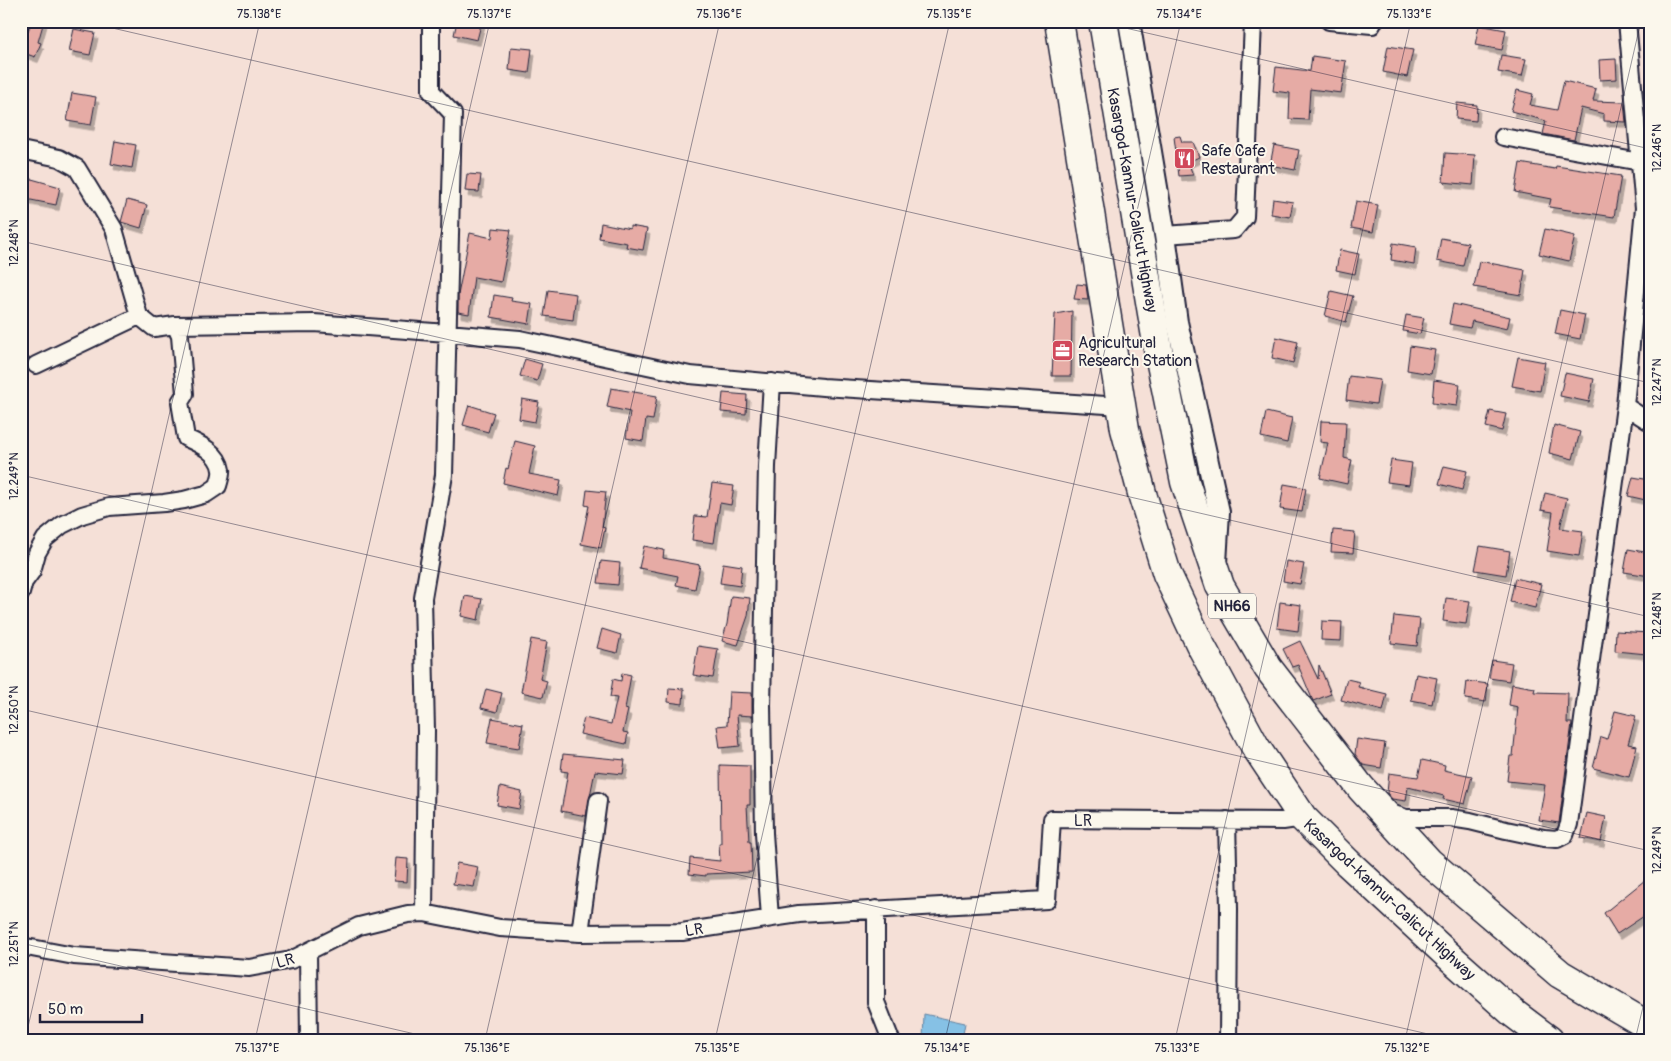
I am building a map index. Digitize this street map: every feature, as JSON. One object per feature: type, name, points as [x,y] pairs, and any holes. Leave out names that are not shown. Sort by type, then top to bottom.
[{"type":"highway","name":"Kasargod-Kannur-Calicut Highway","points":[[1060,21],[1125,429],[1143,497],[1167,574],[1200,644],[1255,746],[1303,818],[1348,863],[1451,958],[1513,1013],[1549,1040]]},
{"type":"highway","name":"Kasargod-Kannur-Calicut Highway","points":[[1103,21],[1164,377],[1185,482],[1220,586],[1268,668],[1361,788],[1429,862],[1560,974],[1650,1027]]},
{"type":"street","points":[[424,914],[426,730],[423,598],[444,475],[453,114],[431,91],[431,21]]},
{"type":"street","points":[[1129,21],[1165,235],[1177,322],[1219,512],[1215,571]]},
{"type":"street","points":[[1165,235],[1234,230],[1245,217],[1253,22],[1255,21]]},
{"type":"street","points":[[1329,21],[1372,25],[1374,21]]},
{"type":"street","points":[[1382,811],[1406,818],[1451,818],[1470,821],[1544,838],[1557,839],[1565,835],[1569,824],[1625,406],[1644,208],[1627,21]]},
{"type":"street","points":[[1503,137],[1640,162]]},
{"type":"street","points":[[21,150],[59,158],[77,168],[114,229],[139,316],[154,328],[175,325],[314,323],[448,333],[520,339],[690,375],[832,388],[1122,406]]},
{"type":"street","points":[[36,364],[139,316]]},
{"type":"street","points":[[21,593],[24,582],[32,571],[37,553],[45,539],[62,525],[82,515],[109,507],[171,502],[206,494],[218,486],[222,471],[216,456],[199,444],[186,438],[180,402],[184,394],[180,336],[175,325]]},
{"type":"street","points":[[770,918],[764,833],[762,705],[767,466],[772,382]]},
{"type":"street","points":[[1625,406],[1650,422]]},
{"type":"street","points":[[580,934],[598,801]]},
{"type":"street","name":"LR","points":[[21,946],[74,956],[249,968],[291,960],[359,926],[408,914],[424,914],[500,928],[580,934],[682,932],[799,914],[1047,900],[1052,820],[1283,821],[1303,818]]},
{"type":"street","points":[[1226,820],[1230,909],[1228,1040]]},
{"type":"street","points":[[876,909],[876,1002],[891,1040]]},
{"type":"street","points":[[308,952],[310,1040]]},
{"type":"water","points":[[924,1014],[965,1023],[962,1040],[923,1040]]},
{"type":"building","points":[[32,21],[44,21],[38,42],[41,43],[35,57],[21,52]]},
{"type":"building","points":[[457,21],[482,21],[477,40],[454,35]]},
{"type":"building","points":[[1479,25],[1506,30],[1502,50],[1475,45]]},
{"type":"building","points":[[74,29],[95,33],[90,55],[69,51]]},
{"type":"building","points":[[1388,46],[1413,50],[1407,77],[1383,72]]},
{"type":"building","points":[[511,47],[532,49],[529,73],[509,70]]},
{"type":"building","points":[[1501,55],[1526,59],[1522,76],[1498,72]]},
{"type":"building","points":[[1312,56],[1346,61],[1341,93],[1310,89],[1308,120],[1289,119],[1290,93],[1273,91],[1276,67],[1310,71]]},
{"type":"building","points":[[1616,59],[1617,79],[1600,80],[1599,60]]},
{"type":"building","points":[[1564,81],[1596,89],[1593,101],[1624,102],[1626,122],[1604,121],[1604,114],[1581,108],[1574,140],[1543,134],[1546,121],[1511,111],[1517,90],[1533,94],[1530,105],[1557,110]]},
{"type":"building","points":[[72,93],[96,97],[91,125],[67,121]]},
{"type":"building","points":[[1457,103],[1477,105],[1476,121],[1456,119]]},
{"type":"building","name":"Safe Cafe Restaurant","points":[[1180,136],[1182,142],[1193,142],[1199,157],[1188,162],[1193,175],[1179,176],[1174,137]]},
{"type":"building","points":[[115,141],[136,145],[132,168],[111,164]]},
{"type":"building","points":[[1274,145],[1299,150],[1295,170],[1270,165]]},
{"type":"building","points":[[1445,153],[1475,155],[1473,185],[1443,182]]},
{"type":"building","points":[[1520,163],[1555,169],[1556,166],[1621,176],[1614,217],[1549,207],[1551,199],[1515,192]]},
{"type":"building","points":[[467,174],[481,175],[479,192],[465,191]]},
{"type":"building","points":[[21,176],[60,187],[56,205],[21,198]]},
{"type":"building","points":[[1273,199],[1293,202],[1290,217],[1271,214]]},
{"type":"building","points":[[127,200],[147,205],[141,228],[121,222]]},
{"type":"building","points":[[1356,201],[1378,205],[1373,232],[1351,228]]},
{"type":"building","points":[[601,223],[630,229],[630,226],[647,229],[643,250],[626,247],[627,243],[599,238]]},
{"type":"building","points":[[493,228],[511,230],[501,282],[474,277],[469,314],[458,312],[458,295],[470,233],[492,238]]},
{"type":"building","points":[[1545,229],[1575,236],[1569,261],[1539,254]]},
{"type":"building","points":[[1441,238],[1468,243],[1463,266],[1437,261]]},
{"type":"building","points":[[1393,243],[1416,247],[1414,264],[1391,260]]},
{"type":"building","points":[[1340,250],[1359,254],[1355,274],[1336,270]]},
{"type":"building","points":[[1479,261],[1525,270],[1521,295],[1474,287]]},
{"type":"building","points":[[1077,284],[1086,285],[1088,300],[1074,299]]},
{"type":"building","points":[[548,290],[576,294],[573,320],[544,316]]},
{"type":"building","points":[[1331,291],[1353,296],[1346,322],[1325,316]]},
{"type":"building","points":[[494,295],[512,298],[511,301],[532,304],[529,324],[491,317]]},
{"type":"building","points":[[1453,304],[1510,317],[1507,329],[1472,321],[1470,328],[1449,324]]},
{"type":"building","points":[[1560,310],[1585,315],[1580,339],[1555,334]]},
{"type":"building","name":"Agricultural Research Station","points":[[1072,311],[1071,376],[1052,376],[1055,314]]},
{"type":"building","points":[[1406,315],[1424,318],[1420,334],[1403,331]]},
{"type":"building","points":[[1276,337],[1298,342],[1293,363],[1272,358]]},
{"type":"building","points":[[1410,346],[1435,350],[1431,374],[1407,370]]},
{"type":"building","points":[[1518,357],[1545,362],[1540,391],[1512,386]]},
{"type":"building","points":[[525,359],[542,364],[537,381],[520,376]]},
{"type":"building","points":[[1565,373],[1594,379],[1589,402],[1560,396]]},
{"type":"building","points":[[1349,376],[1380,380],[1376,404],[1346,400]]},
{"type":"building","points":[[1434,380],[1460,384],[1457,406],[1432,403]]},
{"type":"building","points":[[611,388],[657,396],[653,420],[646,419],[643,441],[626,438],[630,412],[607,407]]},
{"type":"building","points":[[723,393],[747,395],[746,414],[721,412]]},
{"type":"building","points":[[522,399],[539,402],[535,422],[519,419]]},
{"type":"building","points":[[469,405],[494,413],[488,432],[463,425]]},
{"type":"building","points":[[1490,411],[1506,414],[1502,431],[1486,427]]},
{"type":"building","points":[[1266,412],[1292,418],[1287,443],[1261,437]]},
{"type":"building","points":[[1321,421],[1346,422],[1344,458],[1352,460],[1347,484],[1320,478],[1328,443],[1320,442]]},
{"type":"building","points":[[1554,425],[1580,432],[1573,459],[1549,453]]},
{"type":"building","points":[[515,441],[535,446],[529,474],[561,480],[558,496],[503,483]]},
{"type":"building","points":[[1391,460],[1412,463],[1409,485],[1387,482]]},
{"type":"building","points":[[1444,466],[1467,471],[1462,490],[1439,484]]},
{"type":"building","points":[[1633,477],[1650,480],[1650,501],[1628,496]]},
{"type":"building","points":[[712,483],[734,486],[731,505],[720,503],[714,543],[692,540],[695,516],[707,517]]},
{"type":"building","points":[[1284,484],[1306,488],[1302,512],[1280,509]]},
{"type":"building","points":[[587,490],[606,492],[602,527],[605,528],[601,548],[581,544],[589,506],[585,505]]},
{"type":"building","points":[[1545,493],[1567,498],[1560,528],[1583,531],[1579,556],[1547,551],[1553,512],[1541,510]]},
{"type":"building","points":[[1333,530],[1355,532],[1353,553],[1331,552]]},
{"type":"building","points":[[644,546],[664,550],[663,558],[700,565],[695,589],[676,585],[678,576],[639,568]]},
{"type":"building","points":[[1480,546],[1510,551],[1506,575],[1475,570]]},
{"type":"building","points":[[1628,549],[1650,553],[1650,576],[1624,572]]},
{"type":"building","points":[[601,561],[620,563],[618,585],[598,583]]},
{"type":"building","points":[[1286,561],[1304,564],[1300,584],[1283,581]]},
{"type":"building","points":[[723,563],[742,566],[740,586],[720,583]]},
{"type":"building","points":[[1515,578],[1541,584],[1535,608],[1510,602]]},
{"type":"building","points":[[465,596],[482,599],[478,620],[461,616]]},
{"type":"building","points":[[731,596],[750,598],[748,616],[738,645],[722,641],[727,624]]},
{"type":"building","points":[[1446,598],[1470,601],[1466,624],[1443,621]]},
{"type":"building","points":[[1280,602],[1301,605],[1298,631],[1277,628]]},
{"type":"building","points":[[1394,616],[1420,619],[1417,646],[1391,643]]},
{"type":"building","points":[[1322,621],[1342,622],[1341,641],[1321,640]]},
{"type":"building","points":[[602,629],[621,635],[617,653],[597,648]]},
{"type":"building","points":[[1616,631],[1649,633],[1647,654],[1615,651]]},
{"type":"building","points":[[531,639],[547,642],[540,679],[547,681],[543,697],[521,692]]},
{"type":"building","points":[[1300,641],[1318,679],[1319,665],[1331,694],[1313,701],[1298,665],[1292,667],[1283,649]]},
{"type":"building","points":[[698,646],[718,649],[713,678],[693,675]]},
{"type":"building","points":[[1492,660],[1512,663],[1509,681],[1489,678]]},
{"type":"building","points":[[622,673],[631,675],[625,709],[628,710],[623,732],[628,733],[626,744],[580,734],[584,718],[611,724],[617,698],[610,697],[613,679],[621,681]]},
{"type":"building","points":[[1416,674],[1437,678],[1432,704],[1411,700]]},
{"type":"building","points":[[1347,679],[1360,682],[1358,687],[1387,694],[1383,711],[1341,700]]},
{"type":"building","points":[[1467,681],[1488,684],[1486,702],[1465,699]]},
{"type":"building","points":[[1512,684],[1535,688],[1534,692],[1568,693],[1567,723],[1572,723],[1559,823],[1539,820],[1545,785],[1507,781],[1510,756],[1513,756],[1518,707],[1509,705]]},
{"type":"building","points":[[669,688],[684,689],[683,704],[668,702]]},
{"type":"building","points":[[486,689],[502,693],[497,712],[481,708]]},
{"type":"building","points":[[729,692],[752,693],[752,716],[737,715],[740,746],[720,748],[717,726],[727,725]]},
{"type":"building","points":[[1615,711],[1636,716],[1628,744],[1637,746],[1629,777],[1593,768],[1601,737],[1607,739]]},
{"type":"building","points":[[492,718],[523,724],[519,748],[487,743]]},
{"type":"building","points":[[1357,739],[1385,743],[1381,768],[1363,765],[1355,754]]},
{"type":"building","points":[[563,754],[625,760],[623,774],[595,771],[586,816],[561,811],[568,772],[561,771]]},
{"type":"building","points":[[1422,760],[1445,765],[1444,770],[1472,776],[1465,804],[1443,799],[1444,796],[1408,787],[1406,801],[1392,799],[1387,793],[1389,773],[1418,777]]},
{"type":"building","points":[[720,765],[750,766],[750,805],[747,805],[752,872],[706,874],[706,876],[689,874],[690,858],[720,861]]},
{"type":"building","points":[[500,787],[522,792],[519,809],[497,805]]},
{"type":"building","points":[[1587,813],[1606,817],[1601,842],[1581,838]]},
{"type":"building","points":[[396,858],[408,859],[407,882],[394,881]]},
{"type":"building","points":[[457,863],[478,867],[474,887],[453,884]]},
{"type":"building","points":[[1650,876],[1650,912],[1617,934],[1604,913]]},
{"type":"place","name":"Safe Cafe Restaurant","points":[[1185,159]]},
{"type":"place","name":"Agricultural Research Station","points":[[1062,351]]}]
